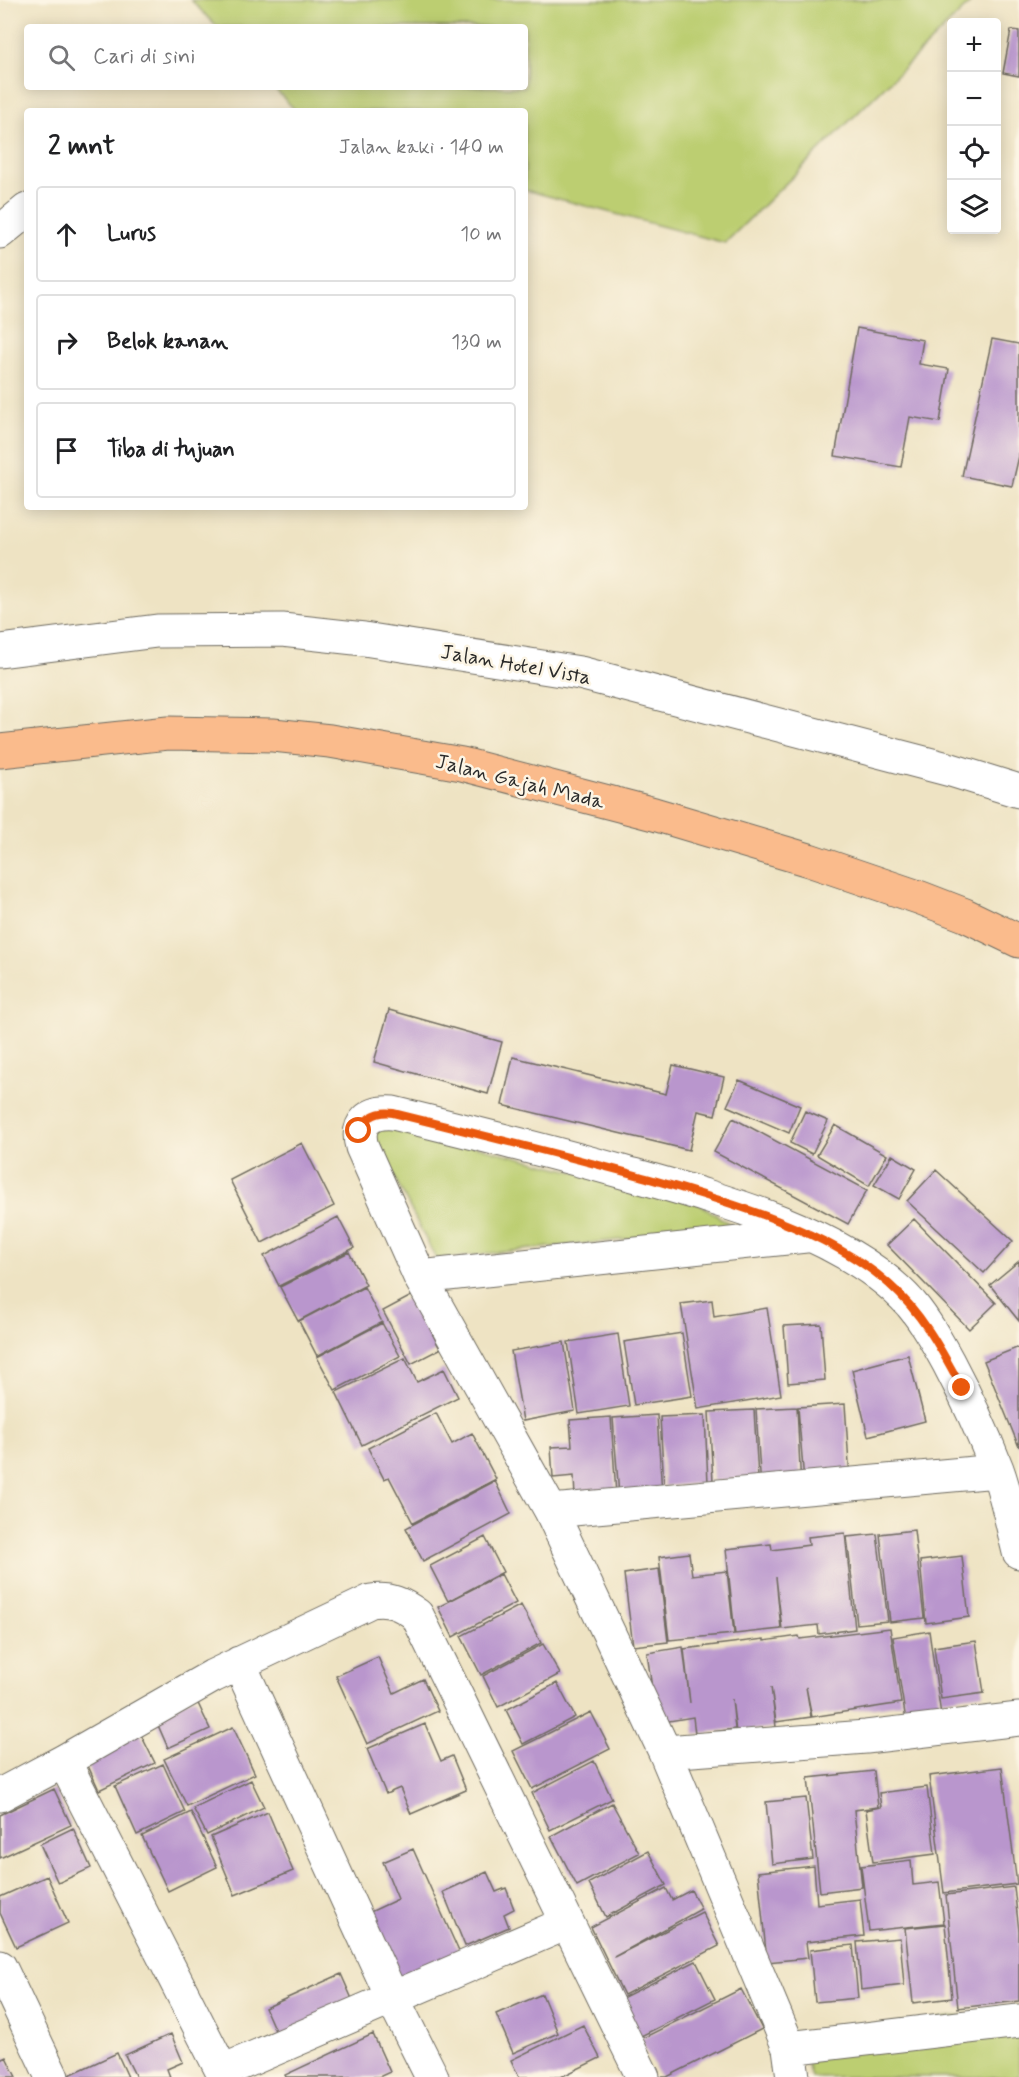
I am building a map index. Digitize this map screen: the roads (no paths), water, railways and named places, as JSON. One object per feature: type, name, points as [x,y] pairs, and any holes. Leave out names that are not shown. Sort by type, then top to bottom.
[{"type":"main road","name":"Jalan Gajah Mada","points":[[0,751],[168,733],[273,735],[330,741],[462,764],[654,814],[809,860],[921,898],[965,915],[1019,941]]},
{"type":"street","points":[[0,232],[24,212]]},
{"type":"street","name":"Jalan Hotel Vista","points":[[0,651],[157,632],[282,630],[364,639],[580,674],[951,770],[1019,791]]},
{"type":"street","points":[[1019,1552],[997,1471],[962,1388],[931,1331],[911,1304],[888,1282],[863,1264],[811,1235],[760,1215],[682,1188],[549,1151],[393,1113],[381,1112],[362,1125],[359,1131],[360,1139],[420,1276],[551,1511],[665,1752],[791,2063],[1019,2021]]},
{"type":"street","points":[[420,1276],[811,1235]]},
{"type":"street","points":[[551,1511],[997,1471]]},
{"type":"street","points":[[0,1795],[239,1663],[371,1601],[384,1599],[395,1602],[417,1615],[643,2077]]},
{"type":"street","points":[[239,1663],[393,1999],[432,2077]]},
{"type":"street","points":[[665,1752],[866,1737],[1019,1719]]},
{"type":"street","points":[[64,1761],[224,2074],[567,1923]]},
{"type":"street","points":[[0,1967],[52,2077]]}]
